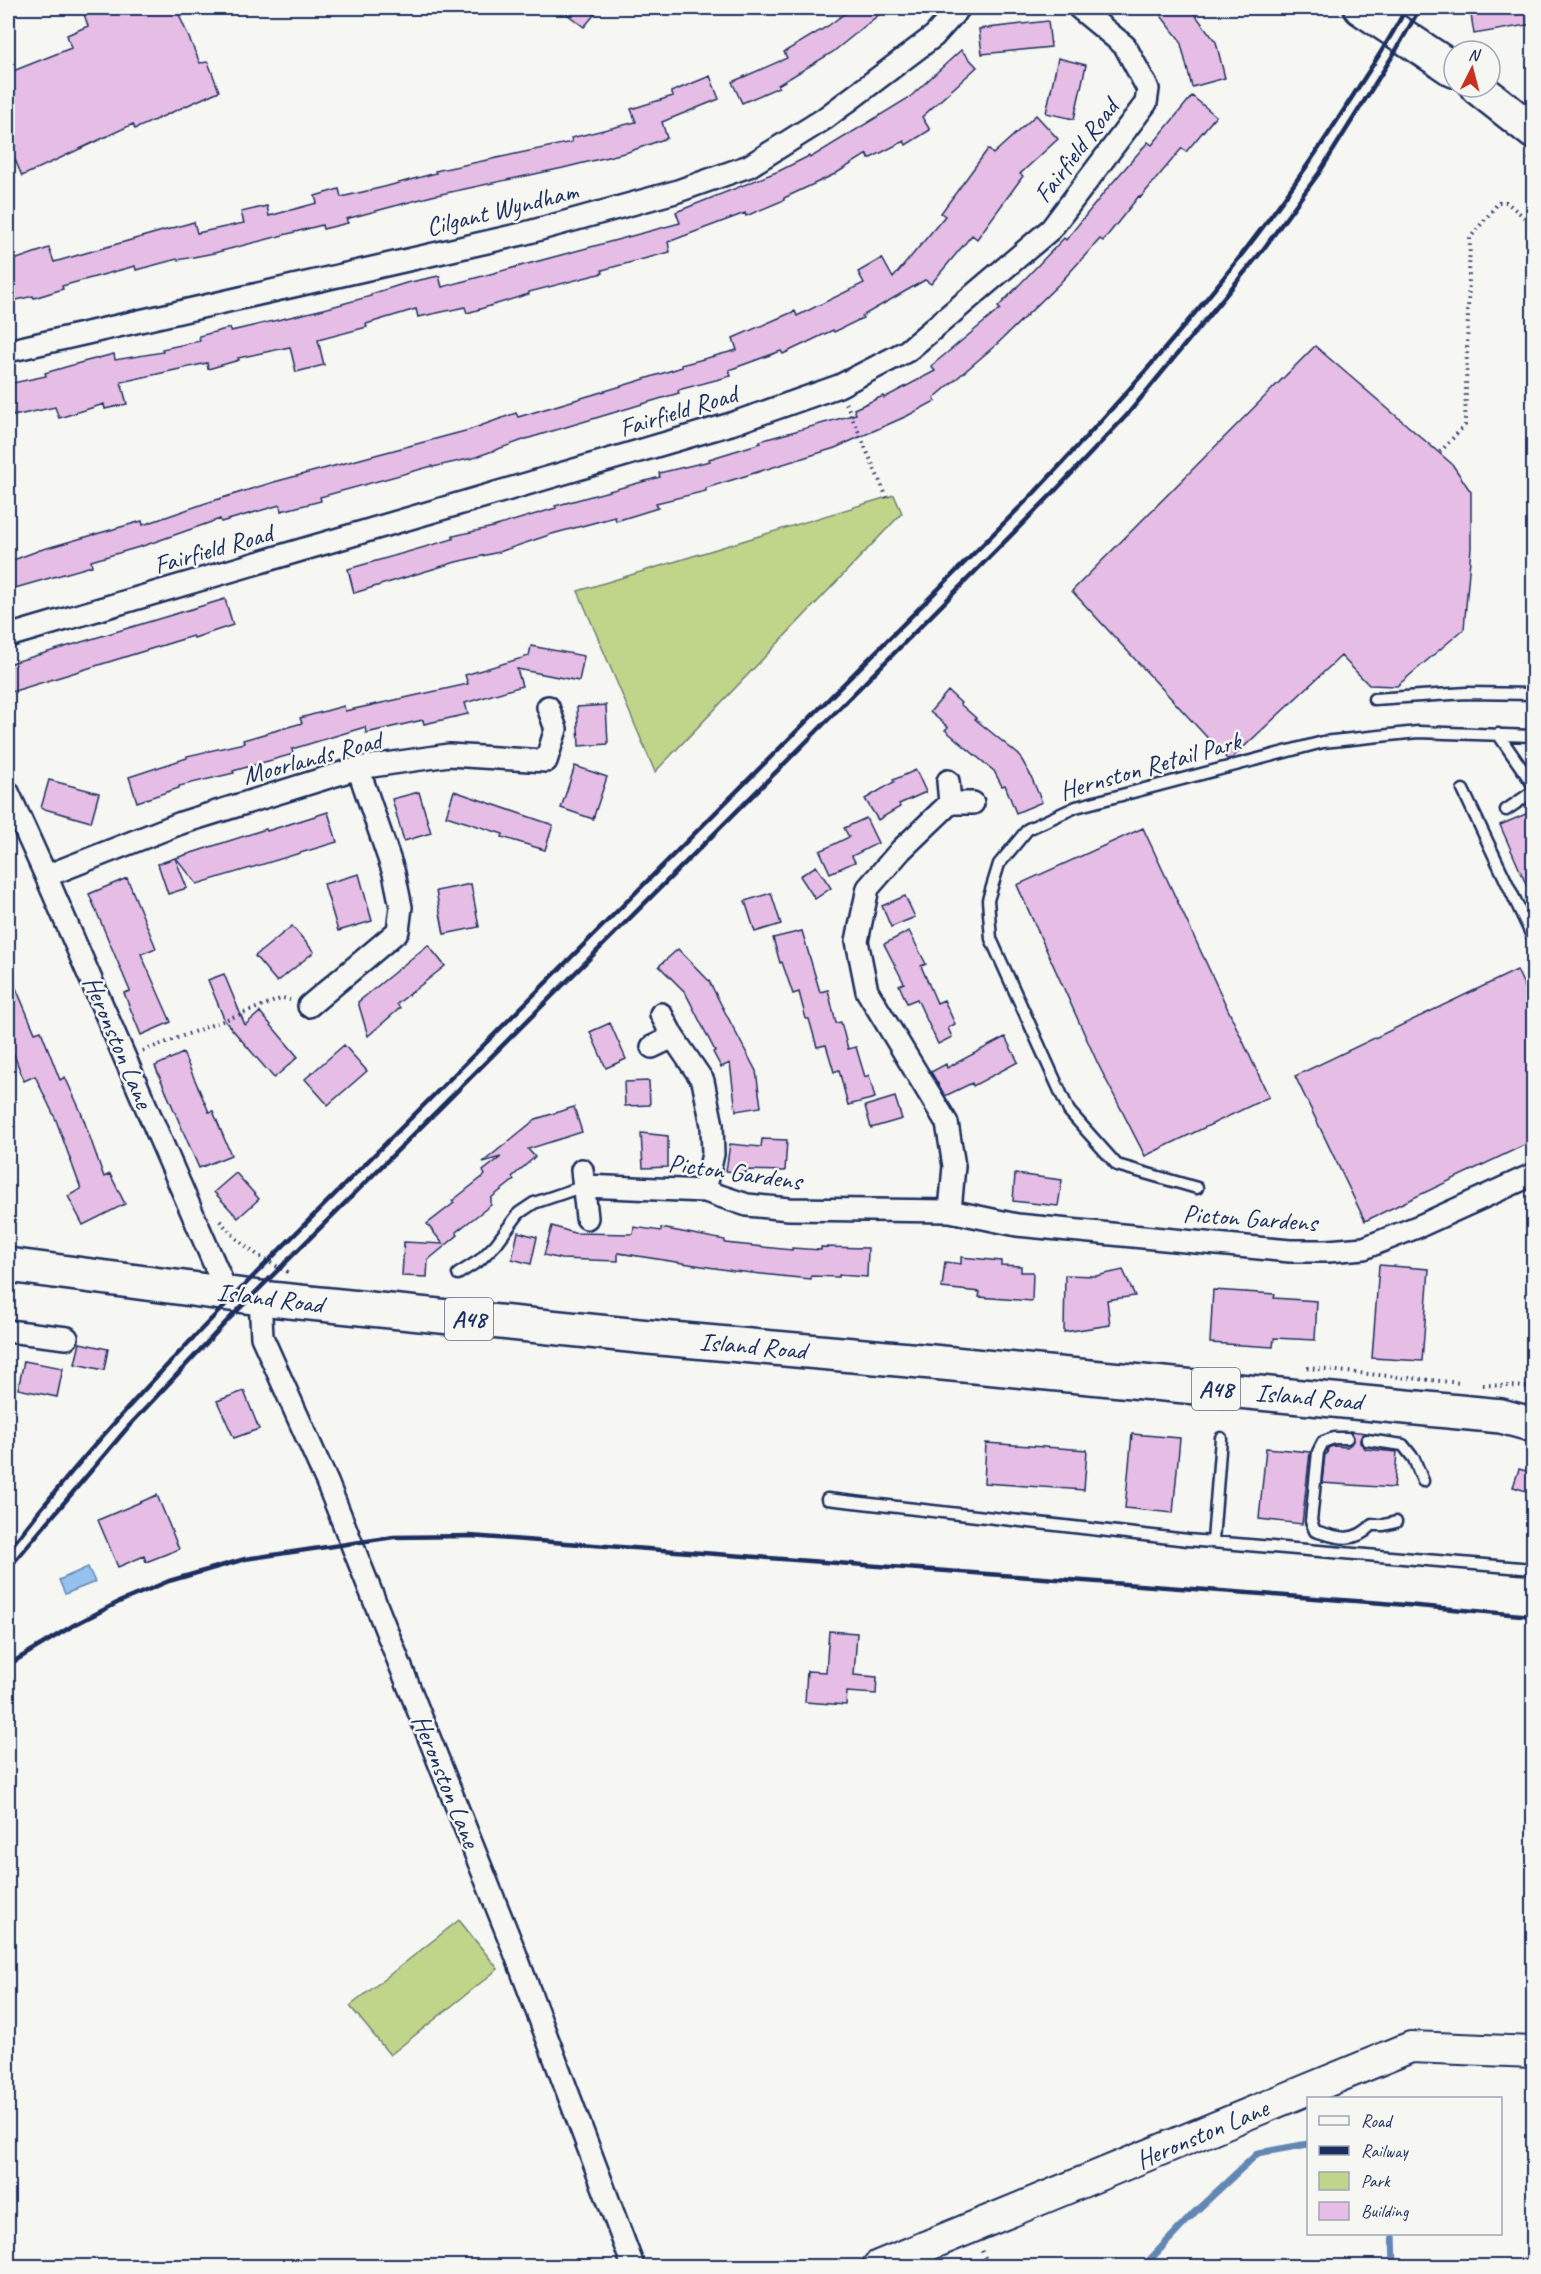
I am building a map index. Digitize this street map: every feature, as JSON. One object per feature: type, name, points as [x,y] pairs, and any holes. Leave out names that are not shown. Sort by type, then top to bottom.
[{"type":"main road","points":[[1361,8],[1442,62]]},
{"type":"main road","points":[[1498,99],[1529,117]]},
{"type":"main road","name":"Island Road","points":[[8,1265],[261,1298],[649,1337],[1501,1416]]},
{"type":"main road","name":"A48","points":[[1501,1416],[1533,1410]]},
{"type":"main road","name":"A48","points":[[1501,1416],[1533,1425]]},
{"type":"street","name":"Cilgant Wyndham","points":[[8,351],[522,234],[675,192],[748,166],[833,112],[934,36],[959,8]]},
{"type":"street","name":"Fairfield Road","points":[[8,636],[731,424],[839,386],[907,351],[1051,229],[1146,103],[1148,89],[1125,46],[1079,8]]},
{"type":"street","name":"Moorlands Road","points":[[46,876],[181,823],[358,768],[449,755],[546,761],[556,729],[548,707]]},
{"type":"street","points":[[309,1006],[398,931],[401,907],[394,873],[358,768]]},
{"type":"street","points":[[948,781],[950,802]]},
{"type":"street","name":"Heronston Lane","points":[[8,792],[227,1293]]},
{"type":"street","points":[[950,1210],[954,1166],[947,1123],[867,991],[857,941],[868,888],[950,802],[973,803]]},
{"type":"street","points":[[661,1014],[673,1037],[703,1081],[712,1125],[713,1154],[705,1191]]},
{"type":"street","points":[[652,1047],[673,1037]]},
{"type":"street","name":"Picton Gardens","points":[[583,1178],[705,1191],[747,1205],[789,1209],[950,1210],[1017,1225],[1290,1251],[1328,1251],[1364,1248],[1422,1226],[1533,1174]]},
{"type":"street","points":[[583,1178],[587,1218]]},
{"type":"street","name":"Heronston Lane","points":[[261,1298],[262,1337],[327,1482],[514,1950],[633,2266]]},
{"type":"street","points":[[8,1331],[67,1338]]},
{"type":"street","name":"Heronston Lane","points":[[878,2266],[1411,2047],[1533,2052]]},
{"type":"lane","points":[[1374,699],[1467,693],[1533,694]]},
{"type":"lane","name":"Hernston Retail Park","points":[[1197,1188],[1117,1165],[1069,1111],[991,939],[988,900],[999,864],[1028,829],[1076,807],[1323,742],[1418,732],[1533,736]]},
{"type":"lane","points":[[1498,734],[1533,788],[1506,810]]},
{"type":"lane","points":[[1463,790],[1533,940]]},
{"type":"lane","points":[[458,1274],[480,1260],[496,1244],[519,1213],[583,1178]]},
{"type":"lane","points":[[1213,1541],[1221,1438]]},
{"type":"lane","points":[[1347,1438],[1334,1438],[1323,1442],[1318,1452],[1311,1521],[1315,1531],[1332,1536],[1353,1538],[1365,1533],[1372,1525],[1396,1522]]},
{"type":"lane","points":[[1367,1440],[1403,1445],[1414,1459],[1423,1481]]},
{"type":"lane","points":[[827,1499],[1213,1541],[1533,1569]]},
{"type":"path","points":[[1440,452],[1465,425],[1470,238],[1499,202],[1506,202],[1533,225]]},
{"type":"path","points":[[839,386],[887,498]]},
{"type":"path","points":[[125,1058],[283,998],[309,1006]]},
{"type":"path","points":[[215,1215],[235,1238],[261,1259],[292,1274]]},
{"type":"path","points":[[1305,1368],[1469,1383]]},
{"type":"path","points":[[1480,1385],[1533,1387]]},
{"type":"green space","points":[[894,495],[902,513],[655,772],[578,591]]},
{"type":"green space","points":[[459,1920],[498,1969],[390,2055],[350,2006]]},
{"type":"water","points":[[88,1567],[95,1582],[65,1594],[59,1580]]},
{"type":"building","points":[[82,8],[176,8],[200,63],[208,62],[219,91],[135,129],[133,124],[22,176],[8,143],[8,73],[71,48],[67,35],[88,26]]},
{"type":"building","points":[[559,8],[600,8],[584,27]]},
{"type":"building","points":[[852,8],[887,8],[833,52],[778,85],[779,87],[742,103],[732,82],[787,58],[784,52],[828,26]]},
{"type":"building","points":[[1155,8],[1190,8],[1216,42],[1225,78],[1192,87],[1180,40]]},
{"type":"building","points":[[1470,8],[1533,8],[1533,24],[1474,34]]},
{"type":"building","points":[[1048,21],[1051,47],[982,54],[979,29]]},
{"type":"building","points":[[961,50],[977,67],[922,117],[930,130],[906,145],[904,141],[869,159],[867,154],[835,174],[784,200],[746,216],[745,213],[668,242],[670,252],[602,270],[603,273],[529,292],[529,294],[467,313],[465,307],[418,317],[416,309],[366,324],[367,327],[318,340],[324,365],[296,372],[290,347],[238,358],[239,360],[208,369],[207,363],[121,382],[127,404],[105,409],[104,404],[59,418],[55,407],[13,416],[8,384],[46,376],[45,373],[83,362],[114,354],[115,360],[163,352],[162,349],[200,341],[199,336],[230,328],[231,331],[324,309],[371,296],[371,294],[406,283],[439,276],[442,287],[680,223],[676,212],[779,171],[809,156],[810,158],[910,97]]},
{"type":"building","points":[[1058,58],[1086,65],[1074,119],[1046,113]]},
{"type":"building","points":[[710,76],[719,99],[662,122],[667,138],[628,152],[432,196],[346,219],[348,223],[323,229],[322,225],[214,253],[177,259],[136,270],[135,266],[62,286],[63,289],[34,298],[33,296],[8,302],[8,262],[49,248],[54,262],[194,222],[197,233],[244,223],[241,212],[267,206],[269,216],[317,203],[315,196],[339,189],[341,197],[436,173],[435,171],[572,142],[571,138],[636,122],[631,109],[673,96],[671,92]]},
{"type":"building","points":[[1192,96],[1216,116],[1186,152],[1182,148],[1103,241],[1100,239],[1060,283],[997,344],[934,398],[935,401],[835,448],[706,488],[706,491],[656,503],[658,508],[616,521],[615,517],[552,534],[499,552],[456,562],[354,593],[348,569],[453,539],[453,536],[493,527],[556,508],[555,506],[660,477],[659,473],[710,461],[709,459],[761,443],[760,441],[856,414],[854,409],[883,396],[884,398],[935,371],[931,366],[1000,309],[998,307],[1064,238],[1066,240],[1148,142],[1152,145]]},
{"type":"building","points":[[1036,115],[1058,139],[1020,174],[1023,176],[977,239],[972,235],[931,284],[925,280],[862,316],[863,318],[834,332],[833,330],[783,354],[781,351],[729,370],[731,376],[678,390],[679,393],[526,439],[473,458],[432,466],[320,497],[321,501],[281,511],[280,505],[221,522],[220,519],[146,545],[91,561],[92,566],[8,590],[8,562],[40,550],[142,521],[143,525],[274,482],[469,430],[516,413],[518,417],[682,367],[681,365],[737,350],[733,338],[795,311],[797,316],[864,283],[858,272],[882,258],[893,278],[945,216],[941,213],[988,149],[993,154]]},
{"type":"building","points":[[1315,346],[1452,464],[1471,492],[1471,548],[1464,629],[1397,686],[1369,685],[1341,656],[1232,758],[1227,759],[1072,591]]},
{"type":"building","points":[[225,599],[233,625],[8,693],[8,664]]},
{"type":"building","points":[[531,646],[584,656],[579,681],[517,669],[522,686],[465,703],[468,714],[424,724],[423,720],[366,733],[365,727],[292,749],[293,754],[233,771],[234,773],[179,786],[179,788],[137,802],[129,777],[187,758],[187,756],[244,743],[243,740],[302,723],[300,718],[344,706],[345,711],[468,684],[465,675],[529,656]]},
{"type":"building","points":[[948,691],[975,719],[1019,755],[1042,802],[1016,813],[1005,785],[1002,786],[994,771],[945,730],[948,727],[930,712]]},
{"type":"building","points":[[606,705],[608,744],[579,746],[577,707]]},
{"type":"building","points":[[575,766],[607,777],[593,819],[561,808]]},
{"type":"building","points":[[916,770],[926,792],[899,804],[900,807],[878,820],[865,799],[894,782],[893,780]]},
{"type":"building","points":[[49,780],[99,793],[91,822],[41,808]]},
{"type":"building","points":[[454,791],[553,825],[545,850],[446,816]]},
{"type":"building","points":[[419,792],[431,833],[404,841],[392,799]]},
{"type":"building","points":[[1533,811],[1533,900],[1500,825]]},
{"type":"building","points":[[328,812],[337,842],[197,884],[176,858],[266,829],[267,831]]},
{"type":"building","points":[[866,818],[878,843],[852,856],[855,862],[830,873],[820,851],[849,837],[844,828]]},
{"type":"building","points":[[1143,828],[1269,1097],[1145,1156],[1098,1064],[1017,885]]},
{"type":"building","points":[[175,858],[187,888],[168,894],[158,864]]},
{"type":"building","points":[[816,866],[831,888],[815,899],[800,876]]},
{"type":"building","points":[[359,874],[372,921],[338,931],[324,884]]},
{"type":"building","points":[[127,878],[156,948],[141,954],[171,1022],[141,1035],[124,993],[130,991],[89,894]]},
{"type":"building","points":[[471,884],[479,927],[444,934],[436,891]]},
{"type":"building","points":[[771,893],[781,924],[755,932],[745,901]]},
{"type":"building","points":[[905,896],[915,917],[891,927],[882,906]]},
{"type":"building","points":[[292,926],[314,952],[277,982],[255,956]]},
{"type":"building","points":[[802,931],[820,992],[828,990],[836,1023],[841,1022],[848,1049],[856,1047],[865,1077],[869,1075],[875,1098],[848,1105],[839,1070],[834,1072],[826,1045],[817,1047],[799,992],[793,994],[782,962],[780,963],[773,938]]},
{"type":"building","points":[[909,931],[926,964],[921,966],[937,1003],[944,1000],[955,1024],[948,1028],[952,1037],[938,1044],[917,999],[907,1003],[899,985],[904,983],[884,944]]},
{"type":"building","points":[[428,945],[445,966],[397,1004],[400,1008],[368,1036],[358,1002]]},
{"type":"building","points":[[678,949],[709,981],[756,1071],[761,1107],[736,1111],[730,1063],[721,1067],[685,992],[659,966]]},
{"type":"building","points":[[8,969],[35,1033],[41,1031],[60,1080],[65,1077],[81,1112],[104,1177],[110,1174],[125,1204],[83,1225],[68,1196],[81,1189],[56,1120],[35,1076],[24,1081],[8,1039]]},
{"type":"building","points":[[1517,970],[1533,1004],[1533,1141],[1365,1221],[1295,1076]]},
{"type":"building","points":[[224,974],[245,1025],[260,1012],[298,1057],[274,1078],[225,1021],[208,980]]},
{"type":"building","points":[[610,1023],[626,1059],[606,1068],[590,1032]]},
{"type":"building","points":[[1005,1037],[1018,1062],[973,1086],[972,1083],[945,1096],[931,1072],[946,1064],[947,1068]]},
{"type":"building","points":[[344,1045],[367,1071],[328,1105],[305,1079]]},
{"type":"building","points":[[183,1053],[209,1112],[213,1111],[231,1155],[199,1168],[155,1066]]},
{"type":"building","points":[[649,1081],[650,1105],[625,1106],[624,1082]]},
{"type":"building","points":[[895,1097],[902,1119],[871,1128],[865,1106]]},
{"type":"building","points":[[574,1107],[582,1132],[528,1149],[535,1157],[512,1177],[514,1180],[491,1198],[491,1205],[456,1232],[458,1235],[428,1260],[427,1277],[402,1276],[404,1242],[443,1244],[427,1224],[485,1175],[483,1171],[501,1157],[483,1162],[536,1119]]},
{"type":"building","points":[[641,1133],[668,1136],[668,1167],[643,1168]]},
{"type":"building","points":[[762,1139],[787,1140],[785,1171],[746,1170],[746,1173],[726,1171],[730,1144],[761,1147]]},
{"type":"building","points":[[236,1173],[259,1199],[238,1218],[214,1192]]},
{"type":"building","points":[[1015,1174],[1062,1180],[1058,1206],[1013,1201]]},
{"type":"building","points":[[552,1226],[574,1233],[633,1234],[634,1227],[661,1231],[661,1228],[725,1240],[725,1243],[792,1250],[792,1248],[821,1250],[821,1247],[868,1248],[867,1277],[811,1276],[811,1279],[790,1277],[618,1253],[618,1261],[561,1259],[544,1255]]},
{"type":"building","points":[[518,1232],[537,1237],[531,1264],[512,1259]]},
{"type":"building","points":[[961,1257],[1001,1261],[1001,1265],[1021,1266],[1021,1272],[1033,1272],[1032,1301],[979,1297],[980,1292],[942,1288],[945,1262],[961,1264]]},
{"type":"building","points":[[1379,1265],[1429,1269],[1422,1361],[1372,1358]]},
{"type":"building","points":[[1123,1270],[1135,1296],[1107,1300],[1110,1325],[1064,1332],[1065,1275],[1096,1276]]},
{"type":"building","points":[[1213,1290],[1275,1294],[1274,1298],[1317,1301],[1315,1340],[1274,1338],[1273,1347],[1210,1343]]},
{"type":"building","points":[[80,1343],[108,1349],[104,1370],[75,1364]]},
{"type":"building","points":[[24,1361],[63,1368],[57,1397],[18,1389]]},
{"type":"building","points":[[244,1391],[259,1429],[234,1438],[217,1401]]},
{"type":"building","points":[[1350,1431],[1367,1433],[1362,1435],[1360,1440],[1366,1449],[1397,1452],[1394,1488],[1322,1483],[1325,1454],[1328,1448],[1347,1447],[1351,1444],[1354,1437]]},
{"type":"building","points":[[1132,1434],[1180,1438],[1173,1513],[1125,1508]]},
{"type":"building","points":[[986,1443],[1087,1450],[1084,1490],[984,1483]]},
{"type":"building","points":[[1266,1448],[1310,1452],[1302,1524],[1259,1519]]},
{"type":"building","points":[[1519,1469],[1533,1473],[1533,1493],[1513,1487]]},
{"type":"building","points":[[157,1495],[179,1549],[146,1562],[144,1556],[118,1567],[98,1520]]},
{"type":"building","points":[[829,1631],[857,1633],[854,1675],[877,1677],[876,1694],[847,1692],[846,1705],[805,1702],[807,1671],[826,1672]]},
{"type":"waterway","points":[[1144,2266],[1195,2212],[1258,2153],[1307,2144]]},
{"type":"waterway","points":[[1393,2235],[1394,2266]]},
{"type":"railway","points":[[8,1551],[98,1441],[195,1336],[1034,493],[1119,401],[1200,306],[1277,208],[1386,45],[1406,8]]},
{"type":"railway","points":[[8,1569],[129,1426],[228,1320],[806,742],[1053,493],[1127,415],[1262,251],[1319,173],[1420,8]]},
{"type":"railway","points":[[8,1665],[74,1625],[119,1602],[169,1581],[245,1559],[394,1537],[470,1536],[1534,1616]]}]
